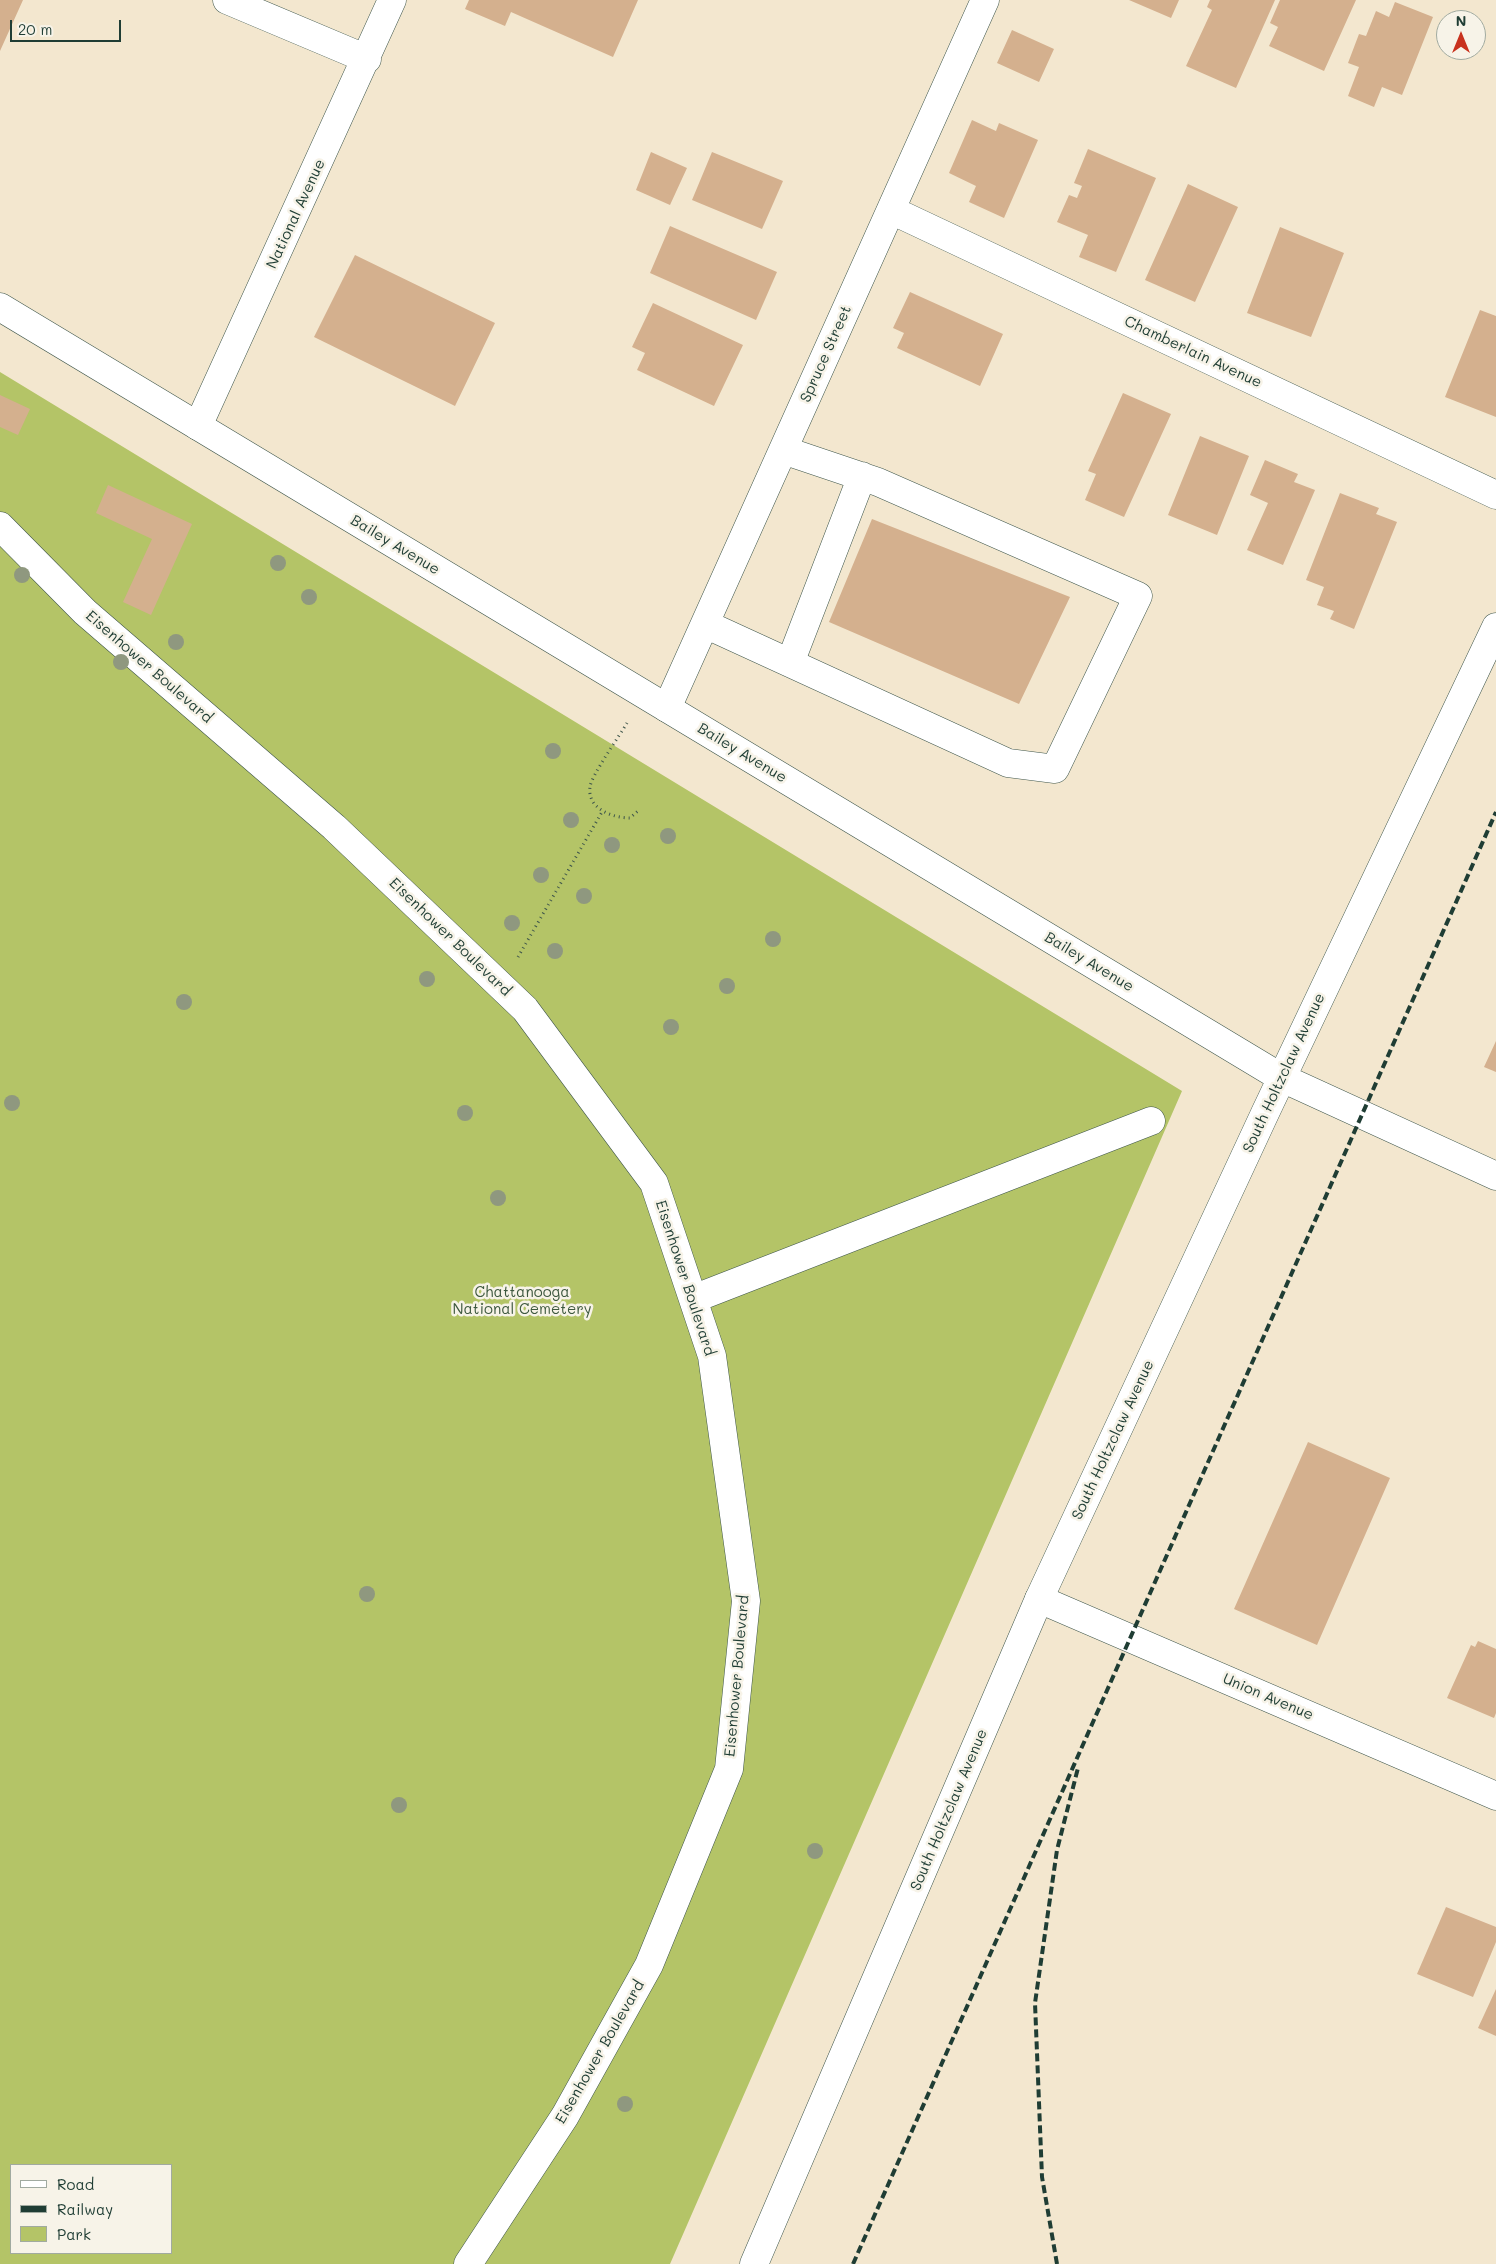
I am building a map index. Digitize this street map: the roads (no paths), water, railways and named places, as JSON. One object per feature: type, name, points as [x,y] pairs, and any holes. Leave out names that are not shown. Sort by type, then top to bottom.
[{"type":"street","points":[[227,0],[367,59]]},
{"type":"street","name":"National Avenue","points":[[198,426],[367,59],[392,0]]},
{"type":"street","name":"Spruce Street","points":[[667,708],[985,0]]},
{"type":"street","name":"Chamberlain Avenue","points":[[891,210],[1496,495]]},
{"type":"street","name":"Bailey Avenue","points":[[0,307],[1282,1078],[1496,1176]]},
{"type":"street","points":[[705,624],[1008,763],[1056,769],[1138,596],[870,479],[783,450]]},
{"type":"street","points":[[790,663],[870,479]]},
{"type":"street","name":"Eisenhower Boulevard","points":[[0,526],[85,612],[334,827],[525,1009],[654,1183],[712,1356],[746,1600],[729,1769],[649,1965],[565,2116],[468,2264]]},
{"type":"street","name":"South Holtzclaw Avenue","points":[[754,2264],[1039,1599],[1282,1078],[1496,627]]},
{"type":"street","points":[[693,1299],[1152,1121]]},
{"type":"street","name":"Union Avenue","points":[[1039,1599],[1496,1796]]},
{"type":"railway","points":[[853,2264],[1496,812]]},
{"type":"railway","points":[[1057,2264],[1042,2177],[1035,2003],[1057,1850],[1078,1768]]},
{"type":"park label","name":"Chattanooga National Cemetery","points":[[522,1300]]}]
